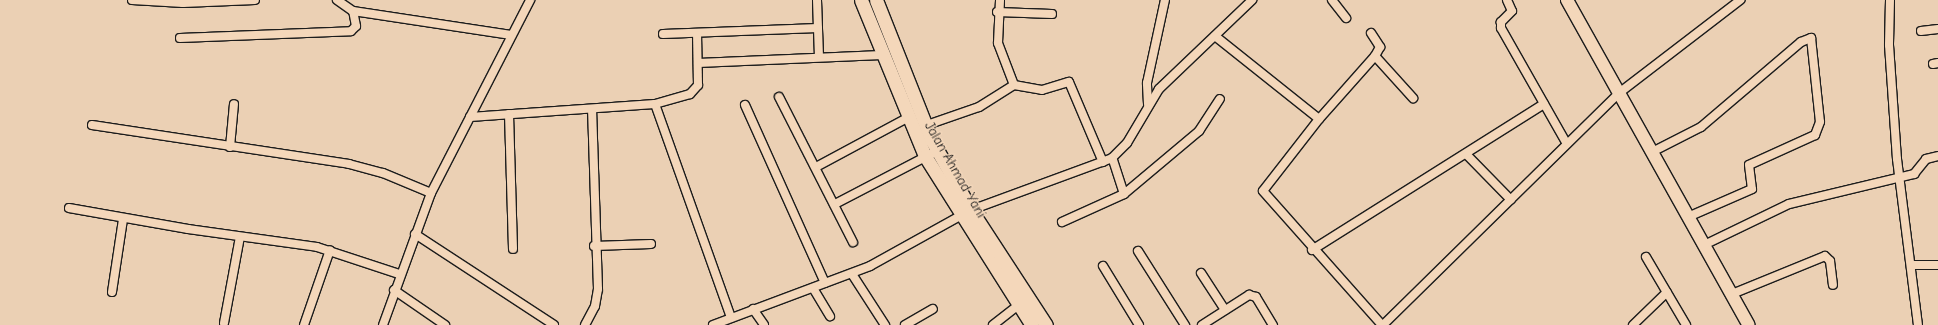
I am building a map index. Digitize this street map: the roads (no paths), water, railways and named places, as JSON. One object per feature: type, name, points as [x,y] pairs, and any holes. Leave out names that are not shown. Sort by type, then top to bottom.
[{"type":"main road","name":"Jalan Ahmad Yani","points":[[861,0],[907,118],[931,153],[1032,325]]},
{"type":"main road","points":[[876,0],[924,126],[931,153]]},
{"type":"main road","points":[[1567,0],[1749,325]]},
{"type":"main road","points":[[966,212],[1046,325]]},
{"type":"street","points":[[132,0],[183,3],[255,0]]},
{"type":"street","points":[[337,0],[353,10],[511,35]]},
{"type":"street","points":[[383,325],[399,274],[431,194],[530,0]]},
{"type":"street","points":[[818,0],[819,57]]},
{"type":"street","points":[[1000,0],[997,12],[998,43],[1014,85]]},
{"type":"street","points":[[1148,104],[1147,83],[1164,0]]},
{"type":"street","points":[[713,325],[753,308],[852,274],[895,254],[966,212],[1112,158],[1127,143],[1148,104],[1174,72],[1215,36],[1252,0]]},
{"type":"street","points":[[1332,0],[1346,18]]},
{"type":"street","points":[[1507,0],[1512,11],[1500,25],[1567,144]]},
{"type":"street","points":[[1371,33],[1380,47],[1375,56],[1319,119],[1263,191],[1312,250],[1382,325],[1619,93],[1740,0]]},
{"type":"street","points":[[1890,0],[1889,46],[1899,178],[1918,325]]},
{"type":"street","points":[[180,38],[351,31],[356,26],[353,10]]},
{"type":"street","points":[[997,12],[1052,14]]},
{"type":"street","points":[[663,34],[697,36],[818,28]]},
{"type":"street","points":[[1921,31],[1938,29]]},
{"type":"street","points":[[470,117],[655,104],[697,90],[697,36]]},
{"type":"street","points":[[1215,36],[1319,119]]},
{"type":"street","points":[[1652,152],[1701,127],[1801,42],[1811,38],[1820,122],[1815,135],[1749,165],[1752,189],[1688,217]]},
{"type":"street","points":[[698,63],[882,55]]},
{"type":"street","points":[[1375,56],[1413,98]]},
{"type":"street","points":[[924,126],[979,107],[1014,85],[1042,90],[1069,82],[1103,162]]},
{"type":"street","points":[[779,97],[835,204],[853,242]]},
{"type":"street","points":[[1062,222],[1124,194],[1199,131],[1220,99]]},
{"type":"street","points":[[230,147],[234,104]]},
{"type":"street","points":[[655,104],[731,318]]},
{"type":"street","points":[[1312,250],[1544,104]]},
{"type":"street","points":[[745,105],[825,283]]},
{"type":"street","points":[[585,325],[598,297],[594,246],[592,109]]},
{"type":"street","points":[[509,114],[513,249]]},
{"type":"street","points":[[816,167],[907,118]]},
{"type":"street","points":[[92,125],[349,164],[383,173],[431,194]]},
{"type":"street","points":[[835,204],[931,153]]},
{"type":"street","points":[[1466,154],[1511,200]]},
{"type":"street","points":[[1704,245],[1789,204],[1917,173],[1926,159],[1938,156]]},
{"type":"street","points":[[1112,158],[1124,194]]},
{"type":"street","points":[[69,208],[123,219],[330,250],[399,274]]},
{"type":"street","points":[[112,292],[123,219]]},
{"type":"street","points":[[415,234],[554,325]]},
{"type":"street","points":[[224,323],[240,237]]},
{"type":"street","points":[[594,246],[651,244]]},
{"type":"street","points":[[304,325],[330,250]]},
{"type":"street","points":[[1138,251],[1185,325]]},
{"type":"street","points":[[1732,294],[1825,256],[1830,261],[1833,285]]},
{"type":"street","points":[[1646,257],[1686,325]]},
{"type":"street","points":[[1911,265],[1938,265]]},
{"type":"street","points":[[1103,266],[1139,325]]},
{"type":"street","points":[[1201,273],[1224,310]]},
{"type":"street","points":[[852,274],[885,325]]},
{"type":"street","points":[[813,288],[830,316]]},
{"type":"street","points":[[394,290],[445,325]]},
{"type":"street","points":[[1633,325],[1667,292]]},
{"type":"street","points":[[1202,325],[1224,310],[1253,295],[1273,325]]},
{"type":"street","points":[[993,325],[1019,305]]},
{"type":"street","points":[[753,308],[764,325]]},
{"type":"street","points":[[905,325],[933,309]]}]
